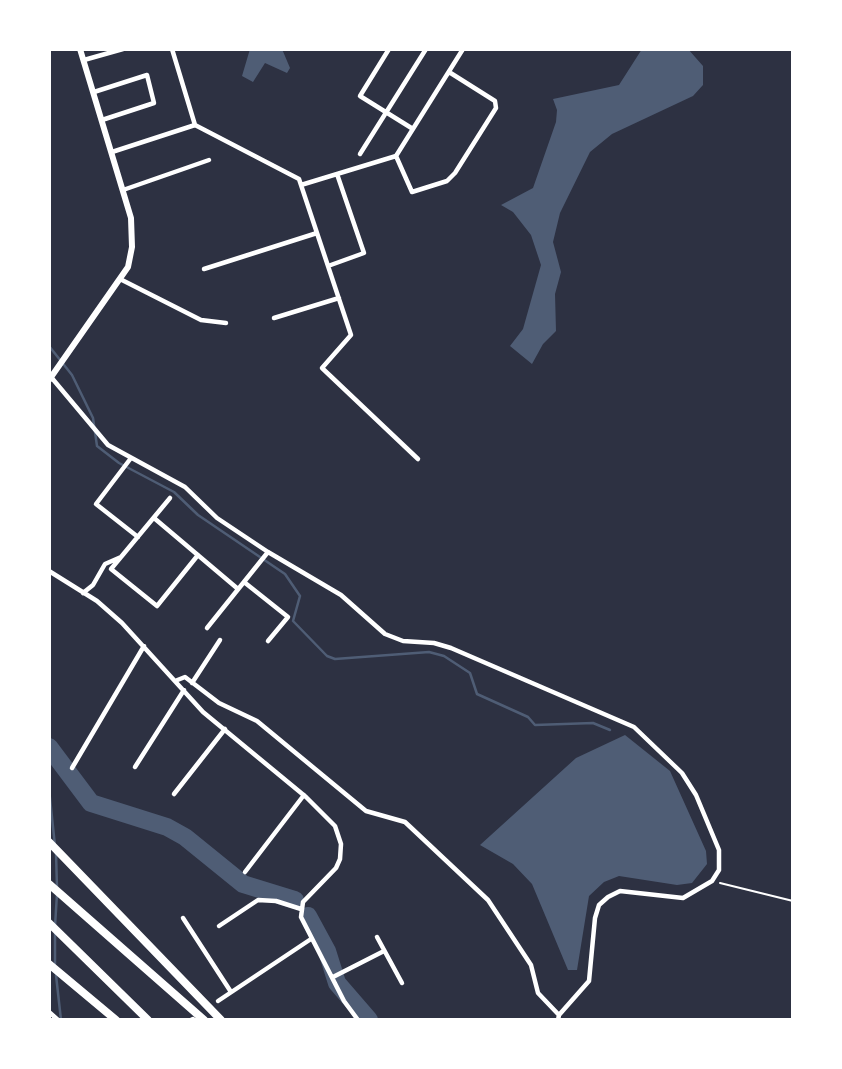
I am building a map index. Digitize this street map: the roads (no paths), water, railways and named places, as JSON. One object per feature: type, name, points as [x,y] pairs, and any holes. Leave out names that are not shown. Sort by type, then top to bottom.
[{"type":"highway","points":[[49,842],[221,1020]]},
{"type":"highway","points":[[49,884],[204,1020]]},
{"type":"highway","points":[[49,923],[148,1020]]},
{"type":"highway","points":[[49,964],[116,1020]]},
{"type":"street","points":[[80,49],[131,218],[132,247],[128,267],[50,377],[101,438],[131,458],[185,487],[218,518],[268,552],[341,594],[385,634],[403,641],[435,643],[451,648],[634,727],[682,773],[696,795],[719,850],[719,870],[712,881],[683,898],[620,891],[599,905],[595,918],[589,981],[558,1018],[538,993],[531,965],[488,900],[405,822],[366,811],[257,721],[219,703],[185,677],[176,681]]},
{"type":"street","points":[[84,61],[123,49]]},
{"type":"street","points":[[172,49],[195,125]]},
{"type":"street","points":[[389,49],[360,96],[413,129]]},
{"type":"street","points":[[360,154],[426,49]]},
{"type":"street","points":[[301,185],[396,156],[463,49]]},
{"type":"street","points":[[396,156],[412,192],[447,181],[462,163],[496,108],[495,101],[449,72]]},
{"type":"street","points":[[94,92],[147,75],[154,103],[102,120]]},
{"type":"street","points":[[112,152],[195,125],[299,179],[351,335],[322,368],[418,459]]},
{"type":"street","points":[[123,190],[209,160]]},
{"type":"street","points":[[328,266],[364,253],[337,174]]},
{"type":"street","points":[[204,269],[317,233]]},
{"type":"street","points":[[120,279],[201,320],[226,323]]},
{"type":"street","points":[[274,318],[339,298]]},
{"type":"street","points":[[131,458],[96,504],[138,537]]},
{"type":"street","points":[[170,498],[111,569],[157,606],[198,555]]},
{"type":"street","points":[[154,518],[238,589]]},
{"type":"street","points":[[207,628],[268,552]]},
{"type":"street","points":[[83,593],[93,585],[105,564],[121,557]]},
{"type":"street","points":[[49,571],[122,622],[203,712],[304,795],[335,826],[341,844],[341,859],[336,868],[308,895],[301,909],[301,917],[358,1020]]},
{"type":"street","points":[[244,582],[288,617],[268,641]]},
{"type":"street","points":[[192,683],[220,640]]},
{"type":"street","points":[[72,768],[144,646]]},
{"type":"street","points":[[135,767],[184,690]]},
{"type":"street","points":[[174,794],[225,729]]},
{"type":"street","points":[[246,873],[304,795]]},
{"type":"street","points":[[219,926],[258,901],[276,901],[301,909]]},
{"type":"street","points":[[183,918],[231,992]]},
{"type":"street","points":[[377,937],[402,983]]},
{"type":"street","points":[[218,1001],[311,939]]},
{"type":"street","points":[[333,977],[384,951]]},
{"type":"street","points":[[49,1012],[58,1020]]},
{"type":"water","points":[[250,49],[282,49],[290,68],[287,73],[265,63],[253,82],[242,76]]},
{"type":"water","points":[[642,49],[688,49],[703,66],[703,85],[693,96],[612,134],[590,152],[560,213],[553,242],[561,272],[555,294],[556,331],[543,344],[532,364],[510,346],[523,329],[541,265],[531,235],[513,212],[501,205],[533,188],[556,122],[557,110],[553,99],[619,85]]},
{"type":"water","points":[[625,735],[670,771],[706,851],[707,864],[692,883],[677,885],[619,876],[604,882],[589,896],[577,970],[568,970],[532,884],[513,864],[480,845],[576,758]]},
{"type":"waterway","points":[[49,346],[72,375],[93,418],[97,446],[119,463],[174,492],[198,515],[285,574],[300,596],[293,621],[327,656],[335,659],[429,652],[444,656],[470,673],[477,694],[528,717],[535,725],[593,723],[610,730]]},
{"type":"waterway","points":[[49,747],[91,803],[167,827],[185,837],[243,884],[295,900]]},
{"type":"waterway","points":[[49,789],[55,846]]},
{"type":"waterway","points":[[56,852],[57,888]]},
{"type":"waterway","points":[[55,926],[57,894]]},
{"type":"waterway","points":[[308,916],[327,951],[337,983],[369,1020]]},
{"type":"waterway","points":[[55,933],[55,964]]},
{"type":"waterway","points":[[56,975],[61,1020]]}]
